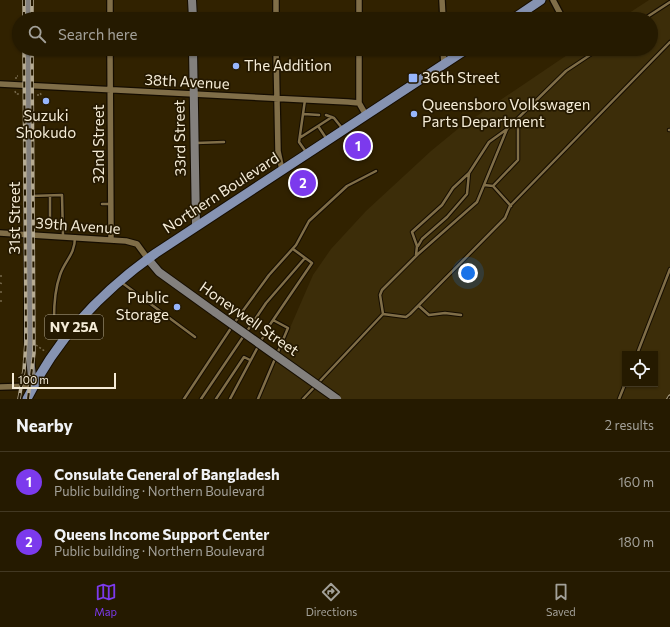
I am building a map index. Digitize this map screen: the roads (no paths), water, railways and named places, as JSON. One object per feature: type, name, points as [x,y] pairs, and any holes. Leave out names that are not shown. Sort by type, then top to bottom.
[{"type":"main road","points":[[28,0],[28,12]]},
{"type":"main road","points":[[192,0],[192,12]]},
{"type":"main road","points":[[523,12],[541,0]]},
{"type":"main road","name":"31st Street","points":[[28,56],[28,339],[34,386]]},
{"type":"main road","name":"33rd Street","points":[[193,56],[196,226]]},
{"type":"main road","name":"Northern Boulevard","points":[[27,399],[52,356],[82,317],[119,280],[196,226],[456,56]]},
{"type":"main road","name":"Honeywell Street","points":[[148,259],[159,272],[337,399]]},
{"type":"street","points":[[110,0],[110,12]]},
{"type":"street","points":[[276,0],[276,12]]},
{"type":"street","points":[[359,0],[359,12]]},
{"type":"street","points":[[442,0],[443,12]]},
{"type":"street","points":[[553,0],[559,12]]},
{"type":"street","name":"32nd Street","points":[[110,56],[112,239]]},
{"type":"street","points":[[276,56],[278,156],[282,170]]},
{"type":"street","points":[[359,56],[359,104],[366,115]]},
{"type":"street","points":[[443,56],[444,64]]},
{"type":"street","name":"38th Avenue","points":[[0,84],[359,104]]},
{"type":"street","name":"39th Avenue","points":[[0,233],[112,239],[134,243],[148,259]]},
{"type":"street","points":[[0,387],[34,386]]},
{"type":"lane","points":[[655,12],[670,2]]},
{"type":"lane","points":[[658,54],[670,42]]},
{"type":"lane","points":[[416,255],[417,246],[412,232],[442,205],[453,188],[469,173],[489,142],[507,129],[566,71],[588,56]]},
{"type":"lane","points":[[383,314],[406,317],[419,306],[505,218],[511,206],[656,56]]},
{"type":"lane","points":[[305,100],[301,138],[299,142],[307,154]]},
{"type":"lane","points":[[304,114],[319,114]]},
{"type":"lane","points":[[326,115],[332,117],[343,130]]},
{"type":"lane","points":[[301,138],[332,117]]},
{"type":"lane","points":[[492,186],[518,160],[518,118]]},
{"type":"lane","points":[[318,126],[328,140]]},
{"type":"lane","points":[[383,314],[380,296],[381,291],[416,255],[471,209],[477,202],[507,129]]},
{"type":"lane","points":[[194,143],[224,142]]},
{"type":"lane","points":[[184,399],[239,316],[269,275],[293,249],[306,225],[317,213],[351,184],[376,172]]},
{"type":"lane","points":[[417,246],[422,239],[447,217],[467,194],[469,173]]},
{"type":"lane","points":[[484,185],[492,186],[511,206]]},
{"type":"lane","points":[[29,196],[62,195],[63,236]]},
{"type":"lane","points":[[50,196],[50,224],[63,224]]},
{"type":"lane","points":[[102,204],[111,204]]},
{"type":"lane","points":[[54,319],[54,301],[60,274],[75,249],[75,237]]},
{"type":"lane","points":[[230,399],[273,320],[312,263],[293,249]]},
{"type":"lane","points":[[201,399],[266,303],[305,258]]},
{"type":"lane","points":[[638,351],[670,269]]},
{"type":"lane","points":[[119,280],[195,337]]},
{"type":"lane","points":[[419,306],[429,315],[445,313],[461,315]]},
{"type":"lane","points":[[303,399],[383,314]]},
{"type":"lane","points":[[258,399],[288,328],[273,320]]},
{"type":"lane","points":[[216,399],[244,357],[250,360]]},
{"type":"lane","points":[[619,399],[624,387]]},
{"type":"railway","points":[[24,0],[24,12]]},
{"type":"railway","points":[[32,0],[32,12]]},
{"type":"railway","points":[[19,399],[24,370],[26,341],[24,56]]},
{"type":"railway","points":[[28,399],[34,353],[32,56]]},
{"type":"place","name":"The Addition","points":[[236,66]]},
{"type":"place","name":"36th Street","points":[[413,78]]},
{"type":"place","name":"Suzuki Shokudo","points":[[46,101]]},
{"type":"place","name":"Queensboro Volkswagen Parts Department","points":[[414,114]]},
{"type":"place","name":"Consulate General of Bangladesh","points":[[358,146]]},
{"type":"place","name":"Queens Income Support Center","points":[[303,183]]},
{"type":"place","name":"Public Storage","points":[[177,307]]}]
